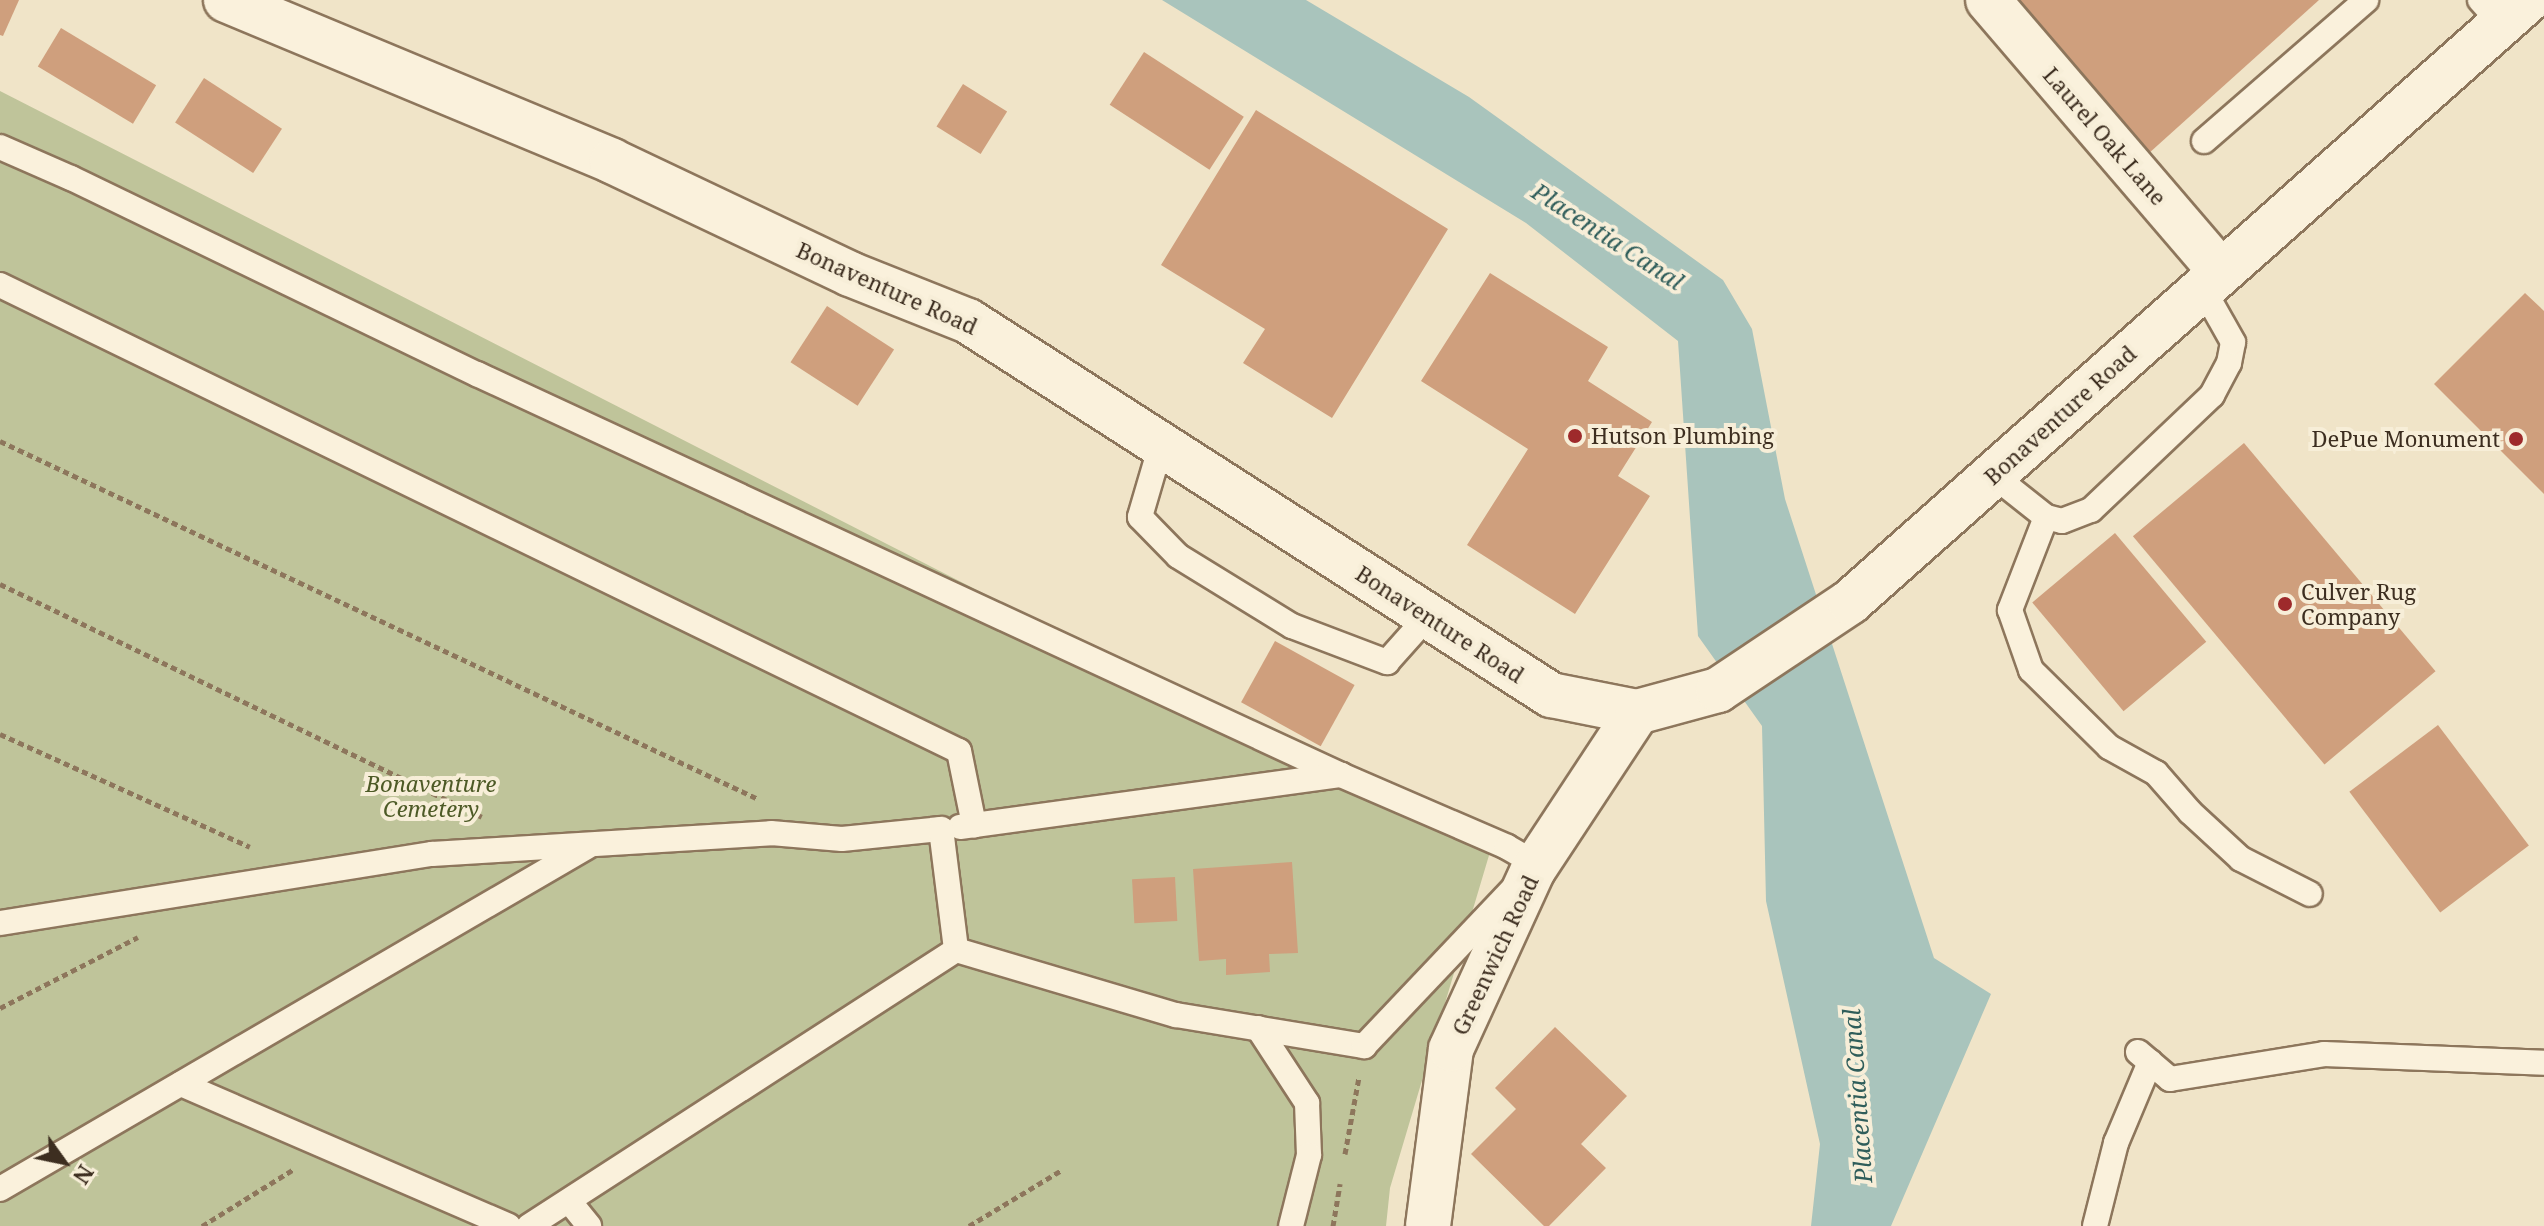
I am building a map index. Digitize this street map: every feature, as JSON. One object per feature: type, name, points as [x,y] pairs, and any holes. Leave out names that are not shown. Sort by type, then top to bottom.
[{"type":"street","name":"Bonaventure Road","points":[[226,0],[612,161],[850,274],[968,321],[1551,695],[1637,712],[1718,690],[1850,602],[2212,281],[2503,8]]},
{"type":"street","name":"Laurel Oak Lane","points":[[1988,0],[2212,281]]},
{"type":"street","name":"Greenwich Road","points":[[1428,1226],[1451,1049],[1535,868],[1637,712]]},
{"type":"lane","points":[[2204,141],[2366,0]]},
{"type":"lane","points":[[0,147],[71,178],[492,381],[1341,775],[1507,847],[1535,868],[1364,1046],[1176,1015],[956,950],[529,1226]]},
{"type":"lane","points":[[1993,475],[2046,517],[2062,521],[2091,510],[2212,395],[2229,363],[2233,342],[2212,281]]},
{"type":"lane","points":[[0,285],[959,751],[974,825]]},
{"type":"lane","points":[[1161,445],[1140,517],[1178,556],[1292,626],[1387,662],[1428,616]]},
{"type":"lane","points":[[2046,517],[2010,610],[2031,670],[2109,747],[2156,773],[2241,859],[2310,894]]},
{"type":"lane","points":[[0,923],[432,854],[771,833],[842,839],[974,825],[1341,775]]},
{"type":"lane","points":[[941,829],[956,950]]},
{"type":"lane","points":[[0,1189],[592,844]]},
{"type":"lane","points":[[1258,1028],[1307,1103],[1309,1155],[1291,1226]]},
{"type":"lane","points":[[2095,1226],[2116,1143],[2144,1057],[2170,1079],[2324,1054],[2544,1063]]},
{"type":"lane","points":[[181,1084],[509,1226]]},
{"type":"lane","points":[[569,1201],[589,1226]]},
{"type":"path","points":[[0,441],[771,805]]},
{"type":"path","points":[[0,584],[546,847]]},
{"type":"path","points":[[0,734],[309,874]]},
{"type":"path","points":[[0,1008],[140,936]]},
{"type":"path","points":[[1343,1166],[1364,1046]]},
{"type":"path","points":[[202,1226],[329,1148]]},
{"type":"path","points":[[969,1226],[1062,1170]]},
{"type":"path","points":[[1333,1226],[1341,1181]]},
{"type":"green space","name":"Bonaventure Cemetery","points":[[0,91],[1490,852],[1390,1188],[1386,1226],[0,1226]]},
{"type":"water","name":"Placentia Canal","points":[[1162,0],[1306,0],[1469,97],[1723,280],[1752,329],[1785,499],[1934,958],[1991,994],[1891,1226],[1811,1226],[1820,1144],[1766,901],[1762,726],[1698,636],[1678,341],[1526,223]]},
{"type":"building","points":[[0,0],[19,0],[3,36],[0,35]]},
{"type":"building","points":[[2009,0],[2319,0],[2148,154]]},
{"type":"building","points":[[61,28],[156,85],[133,124],[38,67]]},
{"type":"building","points":[[1144,52],[1244,117],[1209,170],[1110,105]]},
{"type":"building","points":[[204,78],[282,129],[253,173],[175,122]]},
{"type":"building","points":[[963,84],[1007,112],[981,154],[937,126]]},
{"type":"building","points":[[1256,110],[1448,229],[1332,418],[1243,363],[1265,329],[1161,265]]},
{"type":"building","name":"Hutson Plumbing","points":[[1490,273],[1608,347],[1588,381],[1652,422],[1618,476],[1650,496],[1575,614],[1467,545],[1528,449],[1421,381]]},
{"type":"building","name":"DePue Monument","points":[[2525,293],[2544,311],[2544,494],[2434,384]]},
{"type":"building","points":[[827,306],[894,350],[858,406],[791,362]]},
{"type":"building","name":"Culver Rug Company","points":[[2244,443],[2436,671],[2324,764],[2133,536]]},
{"type":"building","points":[[2115,533],[2206,642],[2124,711],[2032,602]]},
{"type":"building","points":[[1275,641],[1355,685],[1321,746],[1241,702]]},
{"type":"building","points":[[2438,725],[2529,846],[2440,912],[2349,792]]},
{"type":"building","points":[[1292,862],[1298,953],[1269,954],[1270,972],[1226,975],[1226,959],[1199,961],[1193,869]]},
{"type":"building","points":[[1175,877],[1177,921],[1134,923],[1132,879]]},
{"type":"building","points":[[1555,1027],[1627,1096],[1581,1144],[1606,1168],[1549,1226],[1544,1226],[1471,1154],[1516,1109],[1495,1088]]},
{"type":"place","name":"Hutson Plumbing","points":[[1575,436]]},
{"type":"place","name":"DePue Monument","points":[[2516,439]]},
{"type":"place","name":"Culver Rug Company","points":[[2285,604]]}]
